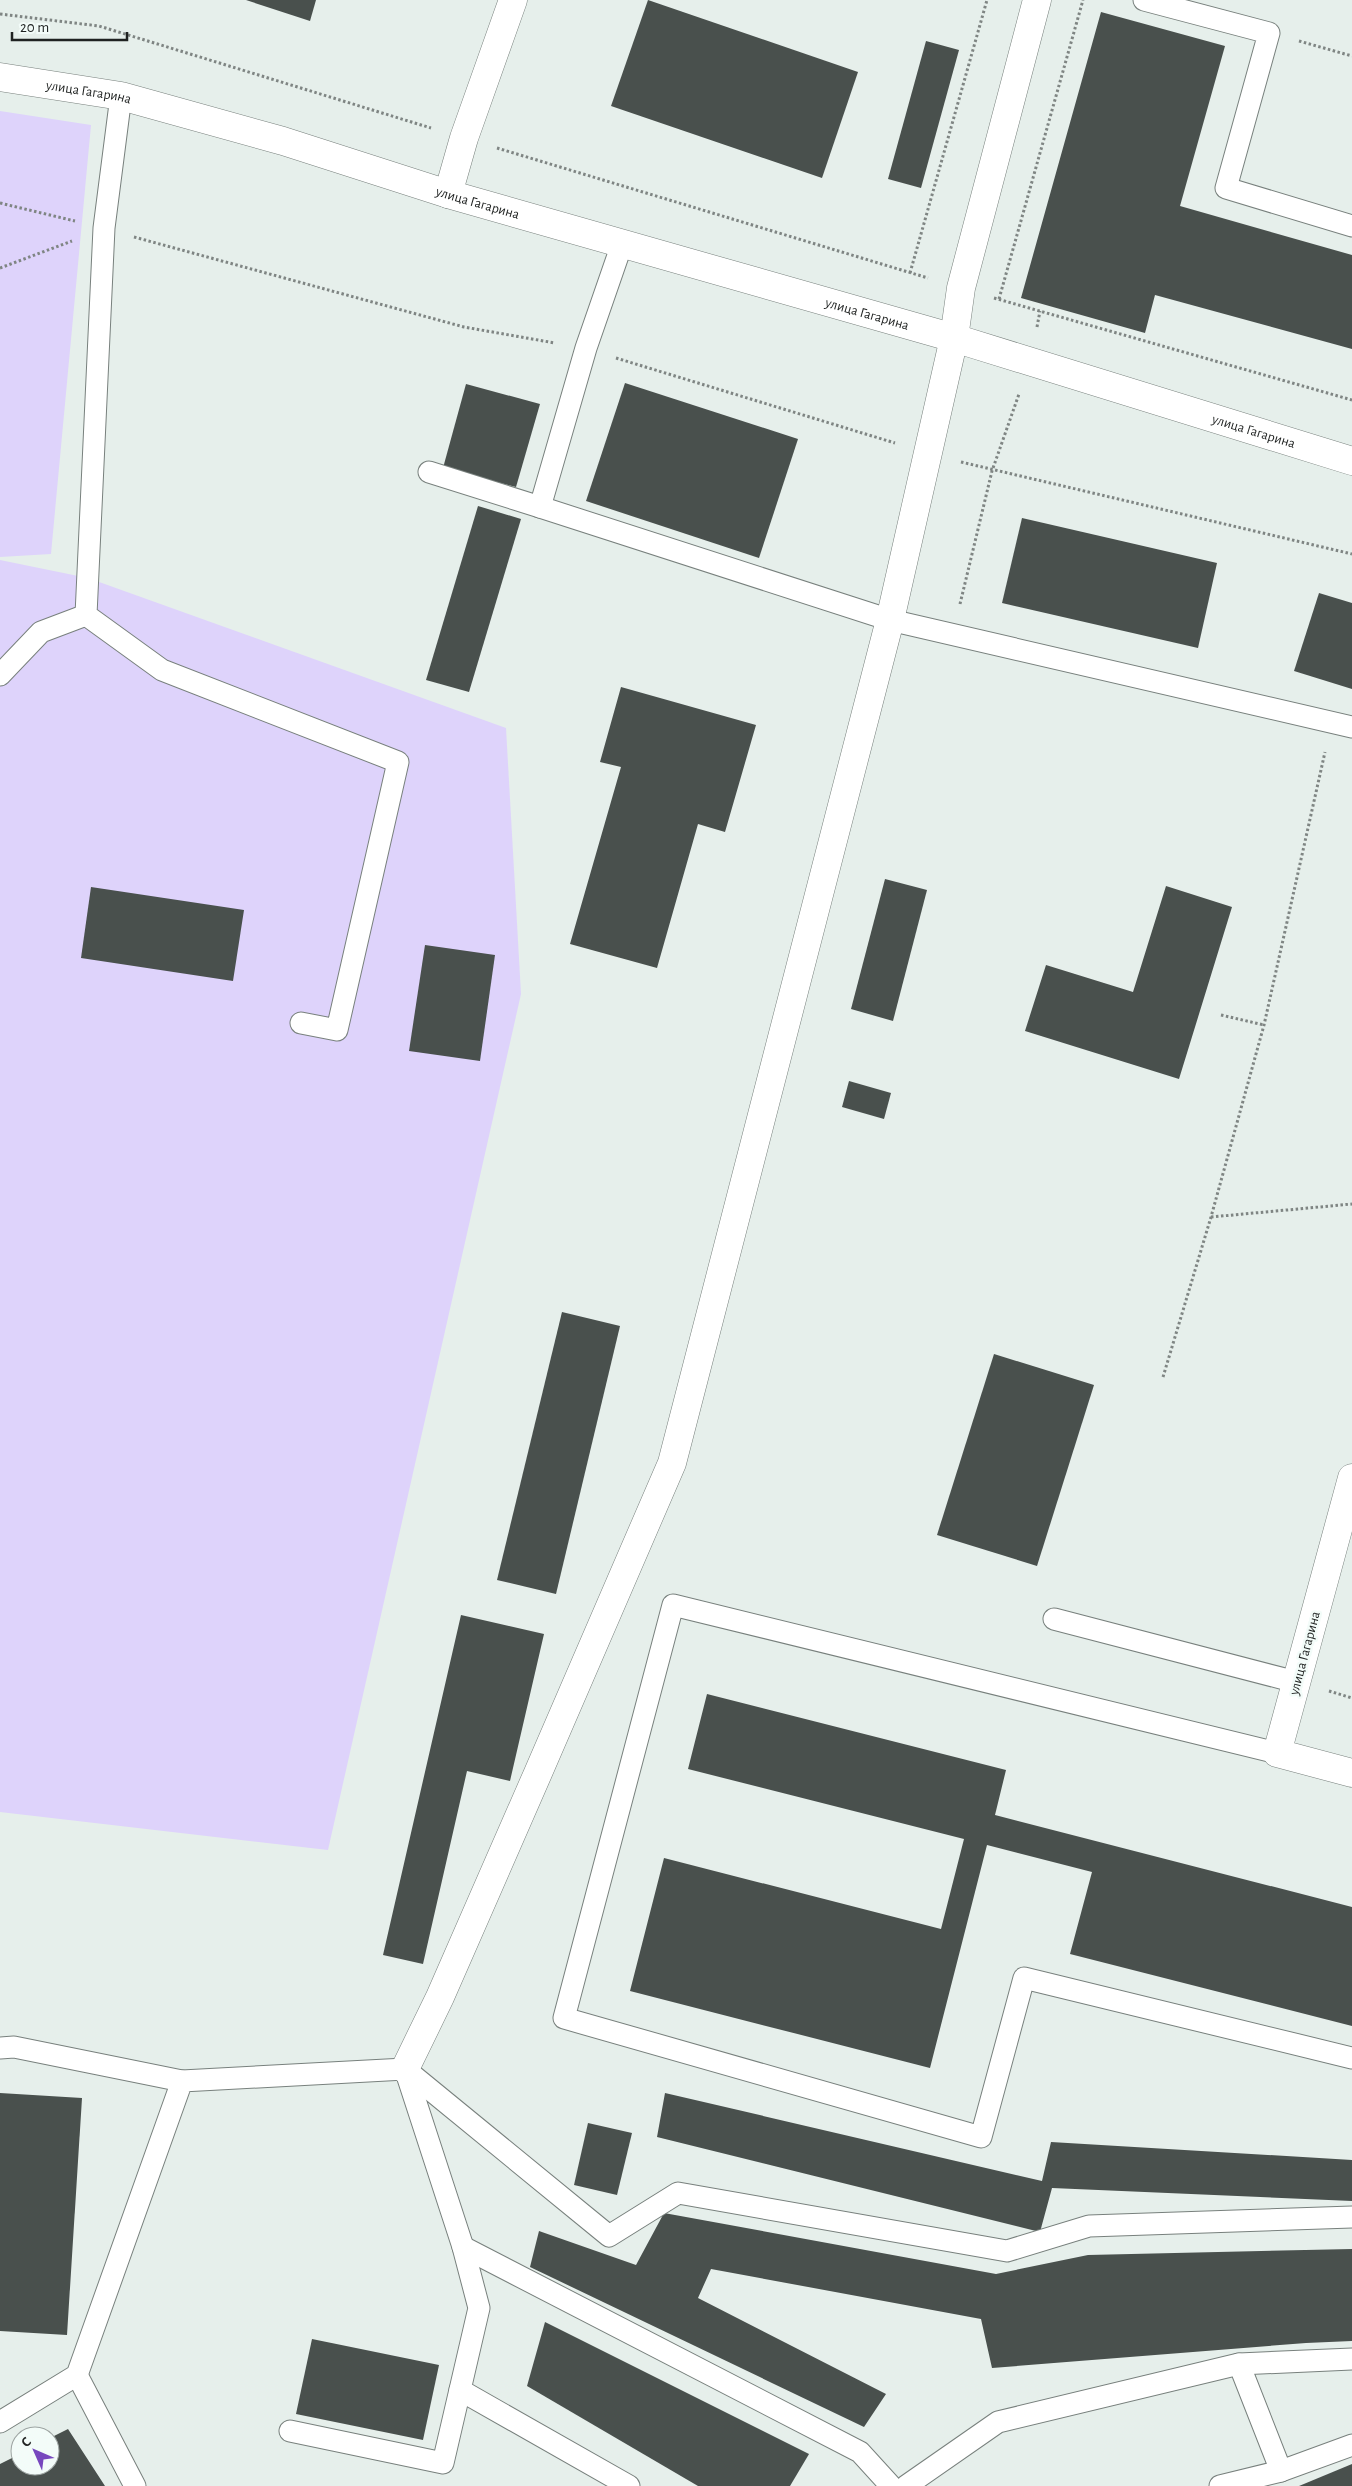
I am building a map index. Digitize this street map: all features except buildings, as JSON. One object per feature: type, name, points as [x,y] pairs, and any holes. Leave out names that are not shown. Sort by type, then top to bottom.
[{"type":"street","points":[[448,194],[464,138],[513,0]]},
{"type":"street","points":[[405,2069],[440,1997],[672,1463],[890,620],[954,338],[961,288],[1037,0]]},
{"type":"street","name":"улица Гагарина","points":[[0,77],[121,96],[283,141],[448,194],[954,338],[1352,461]]},
{"type":"street","name":"улица Гагарина","points":[[1277,1752],[1352,1478]]},
{"type":"street","points":[[1277,1752],[1352,1773]]},
{"type":"lane","points":[[1144,0],[1269,33],[1226,188],[1352,226]]},
{"type":"lane","points":[[86,616],[104,228],[121,96]]},
{"type":"lane","points":[[540,507],[586,348],[622,244]]},
{"type":"lane","points":[[429,472],[890,620],[1352,727]]},
{"type":"lane","points":[[0,676],[41,632],[86,616]]},
{"type":"lane","points":[[86,616],[162,670],[398,762],[337,1030],[301,1023]]},
{"type":"lane","points":[[1277,1752],[673,1605],[564,2018],[981,2137],[1024,1978],[1352,2058]]},
{"type":"lane","points":[[1054,1619],[1296,1682]]},
{"type":"lane","points":[[0,2048],[14,2047],[182,2081],[405,2069],[609,2236],[678,2193],[1007,2251],[1089,2226],[1352,2217]]},
{"type":"lane","points":[[290,2431],[443,2463],[479,2308],[463,2247],[405,2069]]},
{"type":"lane","points":[[0,2422],[77,2375],[182,2081]]},
{"type":"lane","points":[[463,2247],[860,2452],[891,2486]]},
{"type":"lane","points":[[906,2486],[998,2422],[1238,2364],[1352,2359]]},
{"type":"lane","points":[[1238,2364],[1281,2471]]},
{"type":"lane","points":[[77,2375],[135,2486]]},
{"type":"lane","points":[[460,2390],[629,2486]]},
{"type":"lane","points":[[1220,2486],[1281,2471],[1352,2445]]},
{"type":"path","points":[[910,273],[988,0]]},
{"type":"path","points":[[999,299],[1083,0]]},
{"type":"path","points":[[0,14],[99,26],[910,273],[1352,400]]},
{"type":"path","points":[[1269,33],[1352,56]]},
{"type":"path","points":[[0,203],[104,228],[464,327],[586,348],[992,471],[1352,554]]},
{"type":"path","points":[[0,268],[104,228]]},
{"type":"path","points":[[953,634],[992,471]]},
{"type":"path","points":[[1163,1377],[1212,1217],[1264,1025],[1332,722]]},
{"type":"path","points":[[1221,1015],[1264,1025]]},
{"type":"path","points":[[1212,1217],[1352,1204]]},
{"type":"shaded area","points":[[0,111],[91,125],[51,554],[0,557]]},
{"type":"shaded area","points":[[0,560],[88,578],[506,728],[521,994],[328,1850],[0,1812]]}]
